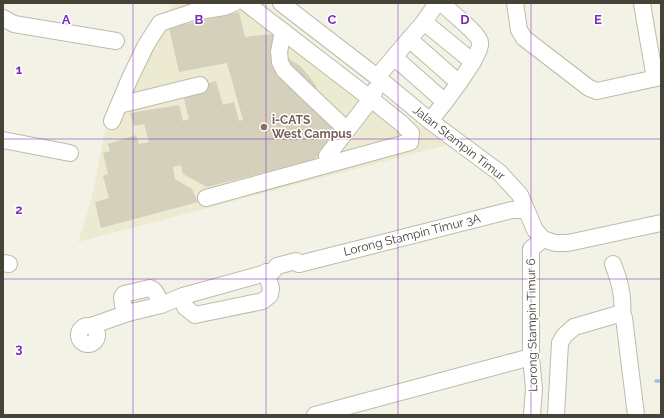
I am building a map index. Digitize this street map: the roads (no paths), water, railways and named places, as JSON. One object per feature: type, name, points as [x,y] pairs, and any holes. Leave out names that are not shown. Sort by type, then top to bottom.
[{"type":"street","points":[[112,121],[146,45],[160,23],[193,12],[234,3]]},
{"type":"street","points":[[206,198],[410,142],[411,133],[401,123],[246,3]]},
{"type":"street","name":"Jalan Stampin Timur","points":[[281,3],[379,78],[430,122],[500,173],[520,195],[535,230],[543,239]]},
{"type":"street","points":[[330,163],[327,156],[371,99],[379,78],[394,56],[424,22],[437,3],[446,7],[476,35],[481,46],[473,62],[459,83],[430,122]]},
{"type":"street","points":[[515,3],[519,30],[524,38],[589,88],[597,91],[658,77],[647,33],[642,3]]},
{"type":"street","points":[[3,18],[14,24],[116,41]]},
{"type":"street","points":[[424,22],[473,62]]},
{"type":"street","points":[[283,31],[279,52],[280,62],[284,70],[347,130]]},
{"type":"street","points":[[409,38],[459,83]]},
{"type":"street","points":[[394,56],[445,102]]},
{"type":"street","points":[[119,105],[200,85]]},
{"type":"street","points":[[3,140],[70,153]]},
{"type":"street","name":"Lorong Stampin Timur 3A","points":[[270,272],[278,274],[297,268],[299,264],[512,210],[526,210]]},
{"type":"street","points":[[543,239],[555,243],[568,243],[661,223]]},
{"type":"street","name":"Lorong Stampin Timur 6","points":[[532,415],[534,389],[531,357],[531,249],[543,239]]},
{"type":"street","points":[[613,264],[619,284],[623,308],[622,313],[624,318],[636,415]]},
{"type":"street","points":[[91,326],[128,313],[123,305],[122,297],[124,294],[150,288],[156,294],[161,305],[183,296],[270,272],[270,295],[263,301],[194,315],[185,307],[183,296]]},
{"type":"street","points":[[556,415],[560,343],[564,336],[574,327],[622,313]]},
{"type":"street","points":[[315,415],[531,357]]},
{"type":"waterway","points":[[656,381],[661,381]]},
{"type":"place","name":"i-CATS West Campus","points":[[264,127]]}]
